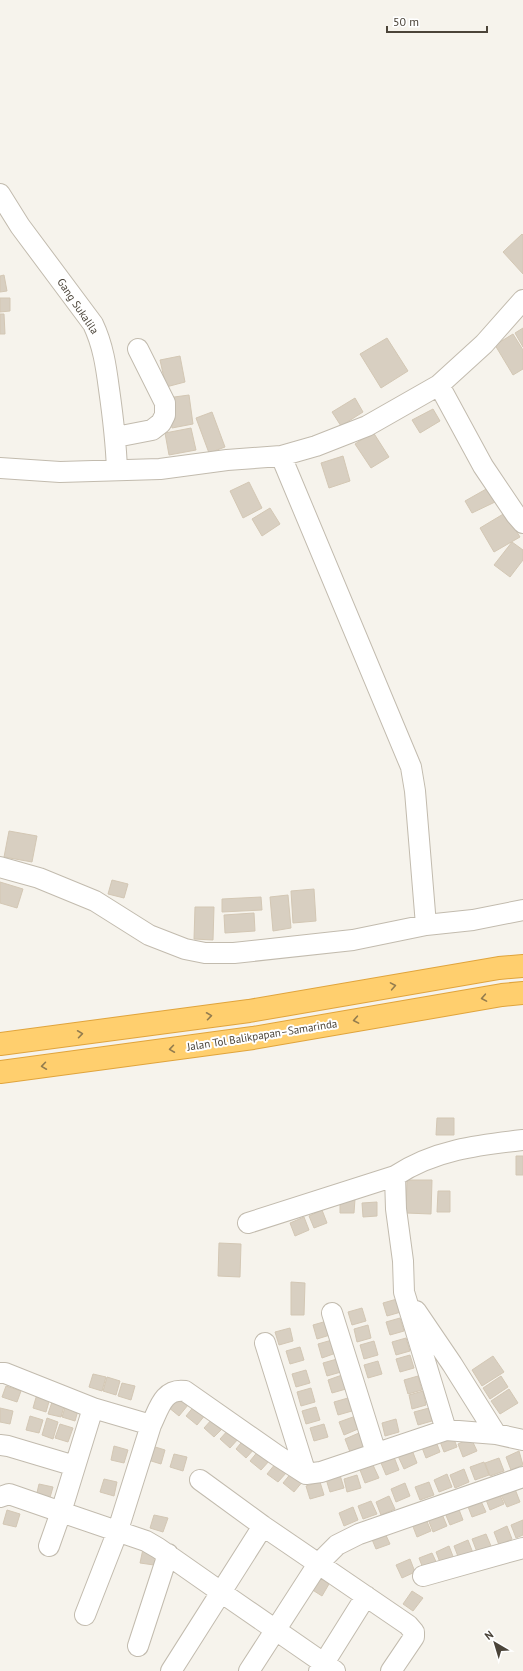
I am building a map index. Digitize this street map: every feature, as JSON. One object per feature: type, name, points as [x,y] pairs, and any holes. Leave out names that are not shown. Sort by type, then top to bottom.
[{"type":"highway","points":[[0,1044],[249,1011],[498,968],[523,966]]},
{"type":"highway","name":"Jalan Tol Balikpapan–Samarinda","points":[[0,1072],[253,1038],[502,995],[523,993]]},
{"type":"street","name":"Gang Sukalila","points":[[0,194],[20,226],[93,324],[99,336],[103,350],[116,437],[117,470]]},
{"type":"street","points":[[0,468],[60,472],[160,469],[227,460],[281,456],[316,446],[367,426],[439,384],[484,344],[523,300]]},
{"type":"street","points":[[116,437],[152,430],[161,424],[165,416],[164,404],[138,349]]},
{"type":"street","points":[[439,384],[483,466],[523,523]]},
{"type":"street","points":[[281,456],[411,767],[415,791],[426,925]]},
{"type":"street","points":[[0,867],[39,878],[88,898],[150,935],[185,949],[206,953],[234,953],[354,940],[426,925],[473,920],[523,910]]},
{"type":"street","points":[[248,1223],[395,1176],[410,1166],[441,1154],[479,1144],[523,1140]]},
{"type":"street","points":[[395,1176],[396,1209],[403,1261],[404,1292],[446,1430]]},
{"type":"street","points":[[404,1292],[496,1434]]},
{"type":"street","points":[[332,1313],[376,1453]]},
{"type":"street","points":[[265,1343],[306,1474]]},
{"type":"street","points":[[0,1372],[5,1372],[93,1408],[151,1425]]},
{"type":"street","points":[[86,1615],[117,1533],[151,1425],[163,1401],[169,1394],[176,1390],[185,1390],[306,1474],[315,1474],[446,1430],[496,1434],[523,1440]]},
{"type":"street","points":[[49,1546],[93,1408]]},
{"type":"street","points":[[0,1445],[75,1466]]},
{"type":"street","points":[[249,1671],[318,1564],[337,1546],[346,1540],[523,1477]]},
{"type":"street","points":[[200,1480],[263,1526],[408,1625],[414,1632],[414,1637],[391,1671]]},
{"type":"street","points":[[0,1496],[9,1494],[117,1533],[146,1541],[168,1554],[275,1630],[326,1669],[366,1596]]},
{"type":"street","points":[[171,1671],[263,1526]]},
{"type":"street","points":[[423,1576],[523,1548]]},
{"type":"street","points":[[138,1646],[168,1554]]},
{"type":"building","points":[[522,234],[523,235],[523,274],[503,252]]},
{"type":"building","points":[[4,275],[7,291],[0,292],[0,276]]},
{"type":"building","points":[[0,298],[10,298],[10,311],[0,312]]},
{"type":"building","points":[[0,314],[4,314],[5,334],[0,334]]},
{"type":"building","points":[[523,328],[523,347],[515,333]]},
{"type":"building","points":[[513,334],[523,350],[523,369],[513,375],[495,345]]},
{"type":"building","points":[[387,338],[408,371],[381,388],[360,354]]},
{"type":"building","points":[[180,356],[185,382],[166,387],[160,360]]},
{"type":"building","points":[[189,395],[193,424],[172,428],[167,398]]},
{"type":"building","points":[[355,398],[363,412],[341,426],[332,412]]},
{"type":"building","points":[[433,409],[440,421],[420,433],[412,420]]},
{"type":"building","points":[[212,412],[225,447],[209,453],[196,418]]},
{"type":"building","points":[[191,428],[196,450],[169,455],[165,433]]},
{"type":"building","points":[[373,432],[389,457],[371,468],[355,444]]},
{"type":"building","points":[[343,456],[350,481],[329,488],[321,463]]},
{"type":"building","points":[[249,482],[262,508],[243,518],[230,491]]},
{"type":"building","points":[[488,488],[495,502],[472,513],[465,501]]},
{"type":"building","points":[[270,508],[280,524],[262,536],[252,519]]},
{"type":"building","points":[[505,513],[520,537],[494,552],[480,528]]},
{"type":"building","points":[[512,542],[523,550],[523,560],[510,577],[494,565]]},
{"type":"building","points":[[9,831],[37,836],[32,862],[4,857]]},
{"type":"building","points":[[112,880],[128,884],[124,898],[108,894]]},
{"type":"building","points":[[0,882],[23,889],[17,908],[0,903]]},
{"type":"building","points":[[314,889],[316,921],[293,923],[291,891]]},
{"type":"building","points":[[288,895],[291,928],[273,931],[270,897]]},
{"type":"building","points":[[261,897],[262,910],[222,912],[222,899]]},
{"type":"building","points":[[195,907],[214,907],[213,940],[194,939]]},
{"type":"building","points":[[254,913],[255,931],[225,933],[224,915]]},
{"type":"building","points":[[437,1118],[454,1118],[454,1135],[436,1135]]},
{"type":"building","points":[[516,1156],[523,1156],[523,1175],[516,1175]]},
{"type":"building","points":[[407,1180],[432,1180],[431,1214],[406,1213]]},
{"type":"building","points":[[438,1191],[450,1191],[450,1212],[437,1212]]},
{"type":"building","points":[[340,1199],[355,1199],[354,1213],[340,1213]]},
{"type":"building","points":[[377,1202],[377,1216],[363,1217],[362,1203]]},
{"type":"building","points":[[322,1210],[327,1223],[314,1228],[309,1216]]},
{"type":"building","points":[[304,1217],[309,1230],[295,1236],[290,1223]]},
{"type":"building","points":[[219,1243],[241,1244],[240,1277],[218,1276]]},
{"type":"building","points":[[291,1282],[305,1283],[304,1315],[291,1315]]},
{"type":"building","points":[[397,1299],[401,1312],[387,1316],[383,1303]]},
{"type":"building","points":[[362,1308],[366,1321],[352,1325],[348,1312]]},
{"type":"building","points":[[400,1318],[404,1331],[390,1335],[386,1322]]},
{"type":"building","points":[[327,1321],[330,1335],[317,1339],[313,1325]]},
{"type":"building","points":[[368,1325],[371,1338],[357,1342],[354,1329]]},
{"type":"building","points":[[290,1328],[293,1341],[279,1345],[275,1332]]},
{"type":"building","points":[[406,1338],[410,1351],[396,1355],[392,1342]]},
{"type":"building","points":[[332,1340],[336,1353],[322,1358],[318,1344]]},
{"type":"building","points":[[374,1341],[378,1355],[364,1359],[360,1345]]},
{"type":"building","points":[[300,1347],[304,1360],[290,1364],[286,1351]]},
{"type":"building","points":[[410,1355],[414,1368],[400,1372],[396,1359]]},
{"type":"building","points":[[493,1356],[504,1372],[482,1386],[472,1370]]},
{"type":"building","points":[[337,1359],[341,1372],[327,1376],[323,1363]]},
{"type":"building","points":[[378,1361],[382,1374],[368,1378],[364,1365]]},
{"type":"building","points":[[306,1370],[310,1383],[296,1387],[292,1374]]},
{"type":"building","points":[[93,1374],[106,1377],[102,1391],[89,1387]]},
{"type":"building","points":[[342,1375],[346,1389],[332,1393],[328,1380]]},
{"type":"building","points":[[418,1376],[422,1390],[408,1394],[404,1380]]},
{"type":"building","points":[[501,1376],[508,1387],[490,1399],[483,1388]]},
{"type":"building","points":[[107,1377],[120,1381],[116,1395],[103,1391]]},
{"type":"building","points":[[122,1383],[135,1386],[131,1400],[118,1396]]},
{"type":"building","points":[[6,1386],[21,1391],[17,1402],[2,1397]]},
{"type":"building","points":[[311,1388],[315,1402],[301,1406],[297,1392]]},
{"type":"building","points":[[509,1389],[518,1403],[500,1414],[491,1401]]},
{"type":"building","points":[[423,1391],[426,1405],[412,1409],[409,1395]]},
{"type":"building","points":[[37,1394],[50,1398],[46,1412],[33,1408]]},
{"type":"building","points":[[178,1397],[188,1405],[179,1416],[168,1407]]},
{"type":"building","points":[[348,1398],[352,1411],[338,1415],[334,1402]]},
{"type":"building","points":[[53,1399],[65,1403],[61,1417],[48,1414]]},
{"type":"building","points":[[66,1404],[79,1407],[75,1421],[62,1417]]},
{"type":"building","points":[[195,1405],[206,1414],[197,1425],[186,1416]]},
{"type":"building","points":[[316,1407],[320,1420],[306,1424],[302,1411]]},
{"type":"building","points":[[0,1408],[13,1411],[10,1424],[0,1422]]},
{"type":"building","points":[[429,1408],[432,1421],[418,1425],[414,1412]]},
{"type":"building","points":[[30,1416],[43,1420],[39,1433],[26,1430]]},
{"type":"building","points":[[353,1417],[358,1429],[344,1435],[339,1422]]},
{"type":"building","points":[[47,1418],[58,1422],[53,1439],[42,1435]]},
{"type":"building","points":[[213,1418],[224,1427],[214,1437],[204,1428]]},
{"type":"building","points":[[396,1419],[399,1432],[385,1436],[382,1423]]},
{"type":"building","points":[[60,1424],[73,1428],[68,1442],[55,1438]]},
{"type":"building","points":[[324,1424],[328,1437],[314,1441],[310,1428]]},
{"type":"building","points":[[229,1429],[239,1438],[230,1448],[220,1439]]},
{"type":"building","points":[[359,1433],[364,1446],[350,1452],[345,1439]]},
{"type":"building","points":[[452,1434],[457,1447],[444,1452],[439,1439]]},
{"type":"building","points":[[245,1438],[256,1447],[246,1458],[236,1449]]},
{"type":"building","points":[[471,1438],[477,1451],[463,1457],[458,1444]]},
{"type":"building","points":[[435,1439],[440,1452],[426,1458],[421,1445]]},
{"type":"building","points":[[114,1446],[128,1450],[124,1463],[111,1460]]},
{"type":"building","points":[[152,1446],[165,1450],[161,1464],[148,1460]]},
{"type":"building","points":[[259,1450],[270,1460],[261,1470],[250,1461]]},
{"type":"building","points":[[412,1450],[417,1463],[404,1469],[398,1456]]},
{"type":"building","points":[[519,1451],[523,1465],[511,1470],[506,1457]]},
{"type":"building","points":[[174,1454],[187,1457],[183,1471],[170,1467]]},
{"type":"building","points":[[394,1457],[399,1470],[386,1475],[381,1463]]},
{"type":"building","points":[[499,1458],[504,1471],[490,1476],[485,1463]]},
{"type":"building","points":[[484,1462],[489,1475],[475,1480],[470,1467]]},
{"type":"building","points":[[276,1463],[287,1472],[278,1482],[267,1474]]},
{"type":"building","points":[[373,1465],[379,1478],[365,1483],[360,1470]]},
{"type":"building","points":[[464,1469],[469,1482],[455,1488],[450,1475]]},
{"type":"building","points":[[292,1472],[303,1481],[294,1492],[283,1483]]},
{"type":"building","points":[[447,1474],[452,1487],[439,1492],[434,1480]]},
{"type":"building","points":[[340,1475],[344,1488],[330,1492],[326,1479]]},
{"type":"building","points":[[357,1475],[361,1488],[347,1492],[344,1479]]},
{"type":"building","points":[[104,1479],[117,1482],[114,1496],[100,1492]]},
{"type":"building","points":[[320,1482],[324,1495],[310,1499],[306,1486]]},
{"type":"building","points":[[429,1482],[434,1495],[420,1500],[415,1487]]},
{"type":"building","points":[[405,1483],[410,1496],[396,1502],[391,1489]]},
{"type":"building","points":[[39,1484],[53,1487],[49,1501],[36,1497]]},
{"type":"building","points":[[515,1489],[520,1502],[507,1507],[501,1495]]},
{"type":"building","points":[[498,1491],[504,1504],[490,1510],[485,1497]]},
{"type":"building","points":[[389,1496],[395,1509],[381,1515],[376,1502]]},
{"type":"building","points":[[480,1499],[486,1512],[472,1517],[467,1504]]},
{"type":"building","points":[[371,1501],[377,1514],[363,1519],[358,1506]]},
{"type":"building","points":[[353,1507],[358,1520],[344,1526],[339,1513]]},
{"type":"building","points":[[458,1507],[463,1520],[450,1525],[445,1513]]},
{"type":"building","points":[[7,1510],[20,1514],[16,1527],[3,1524]]},
{"type":"building","points":[[442,1514],[447,1526],[433,1532],[428,1519]]},
{"type":"building","points":[[154,1515],[168,1518],[163,1532],[150,1528]]},
{"type":"building","points":[[426,1519],[431,1531],[417,1537],[412,1524]]},
{"type":"building","points":[[523,1520],[523,1535],[516,1538],[511,1525]]},
{"type":"building","points":[[507,1526],[512,1539],[499,1545],[494,1532]]},
{"type":"building","points":[[384,1531],[390,1544],[376,1549],[371,1537]]},
{"type":"building","points":[[486,1534],[491,1546],[477,1552],[472,1539]]},
{"type":"building","points":[[468,1540],[473,1553],[459,1559],[454,1546]]},
{"type":"building","points":[[449,1546],[454,1559],[441,1565],[436,1552]]},
{"type":"building","points":[[143,1549],[157,1552],[154,1565],[140,1563]]},
{"type":"building","points":[[432,1553],[438,1566],[424,1571],[419,1558]]},
{"type":"building","points":[[410,1559],[415,1572],[402,1578],[396,1565]]},
{"type":"building","points":[[318,1577],[329,1584],[322,1596],[311,1589]]},
{"type":"building","points":[[412,1591],[423,1598],[413,1611],[403,1604]]}]
